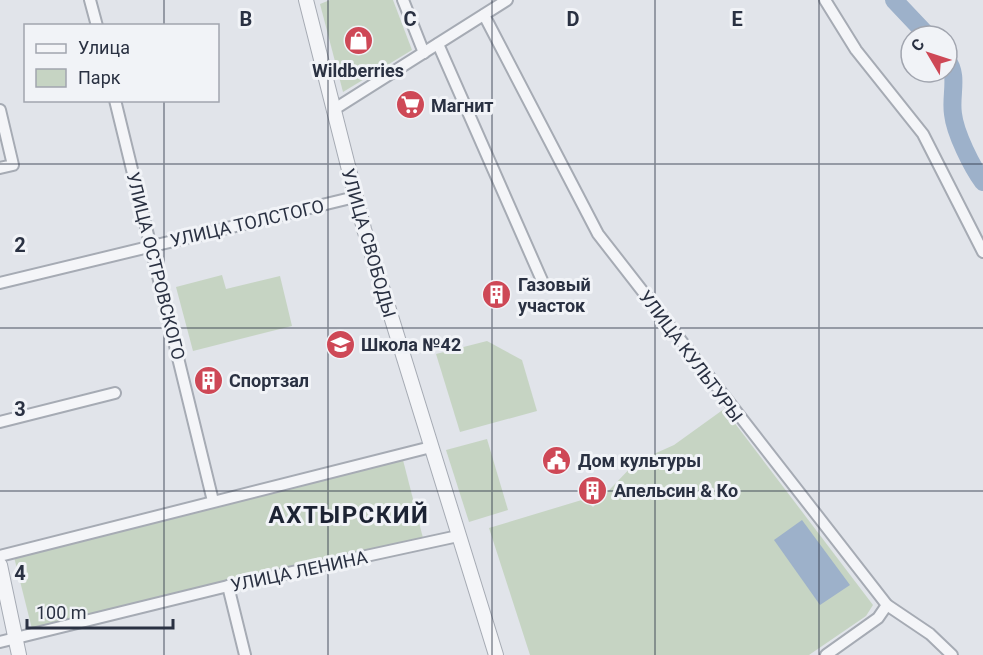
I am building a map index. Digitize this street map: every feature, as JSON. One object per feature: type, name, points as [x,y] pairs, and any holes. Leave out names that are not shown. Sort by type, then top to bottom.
[{"type":"street","points":[[90,0],[96,24]]},
{"type":"street","name":"УЛИЦА СВОБОДЫ","points":[[306,0],[355,198],[496,655]]},
{"type":"street","points":[[403,0],[424,53]]},
{"type":"street","points":[[333,110],[507,0]]},
{"type":"street","points":[[825,0],[856,50],[923,134],[983,252]]},
{"type":"street","name":"УЛИЦА КУЛЬТУРЫ","points":[[484,15],[598,234],[886,605],[930,634],[952,655]]},
{"type":"street","points":[[438,44],[544,285]]},
{"type":"street","name":"УЛИЦА ОСТРОВСКОГО","points":[[115,102],[213,501]]},
{"type":"street","points":[[0,110],[13,165],[0,168]]},
{"type":"street","name":"УЛИЦА ТОЛСТОГО","points":[[0,283],[355,198]]},
{"type":"street","points":[[0,422],[115,393]]},
{"type":"street","points":[[0,556],[431,447]]},
{"type":"street","name":"УЛИЦА ЛЕНИНА","points":[[0,642],[228,586],[458,536]]},
{"type":"street","points":[[0,565],[19,655]]},
{"type":"street","points":[[228,586],[245,655]]},
{"type":"street","points":[[826,655],[878,618],[886,605]]},
{"type":"green space","points":[[330,0],[393,0],[412,50],[343,92],[320,4]]},
{"type":"green space","points":[[222,275],[226,289],[280,276],[292,326],[193,351],[176,287]]},
{"type":"green space","points":[[487,341],[522,360],[537,411],[460,432],[436,354]]},
{"type":"green space","points":[[724,409],[873,605],[866,616],[809,655],[530,655],[489,528],[585,499],[593,507],[636,462],[674,445]]},
{"type":"green space","points":[[487,439],[508,510],[469,522],[446,450]]},
{"type":"green space","points":[[403,460],[423,538],[32,629],[14,557]]},
{"type":"water","points":[[802,520],[850,585],[820,605],[774,540]]},
{"type":"waterway","points":[[894,0],[917,24]]},
{"type":"waterway","points":[[953,84],[954,122],[969,159],[983,182]]},
{"type":"place","name":"Wildberries","points":[[358,41]]},
{"type":"place","name":"Магнит","points":[[410,105]]},
{"type":"place","name":"Газовый участок","points":[[497,294]]},
{"type":"place","name":"Школа №42","points":[[340,344]]},
{"type":"place","name":"Спортзал","points":[[208,380]]},
{"type":"place","name":"Дом культуры","points":[[557,460]]},
{"type":"place","name":"Апельсин & Ко","points":[[593,490]]},
{"type":"district","name":"АХТЫРСКИЙ","points":[[349,515]]}]
